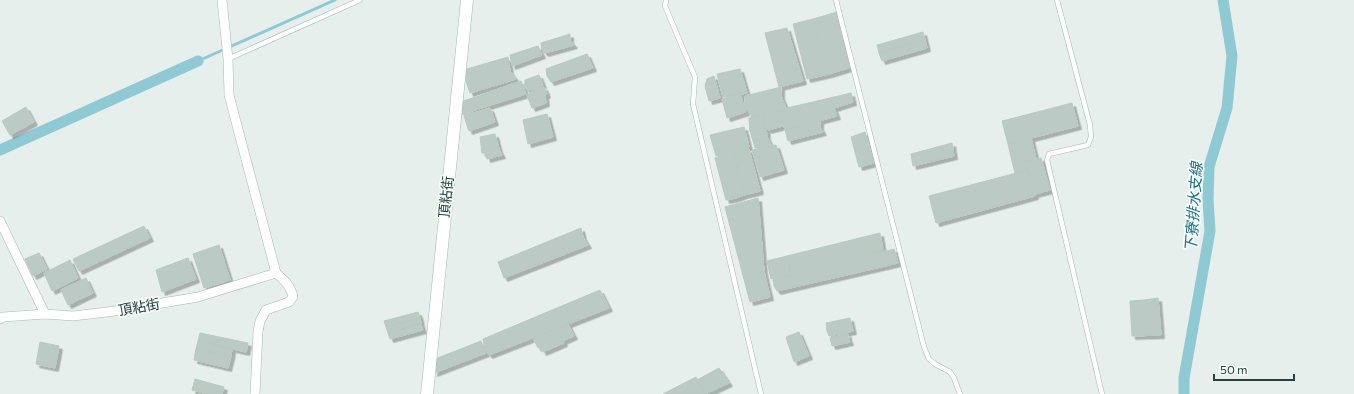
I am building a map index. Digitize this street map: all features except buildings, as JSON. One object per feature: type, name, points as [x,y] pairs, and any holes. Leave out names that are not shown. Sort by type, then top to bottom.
[{"type":"street","points":[[222,0],[230,95],[276,273],[292,290],[293,298],[289,302],[266,310],[260,321],[258,332],[255,394]]},
{"type":"street","name":"頂粘街","points":[[427,394],[467,0]]},
{"type":"street","points":[[0,221],[45,314]]},
{"type":"street","name":"頂粘街","points":[[0,319],[3,317],[45,314],[74,316],[115,311],[198,297],[276,273]]},
{"type":"lane","points":[[228,60],[360,0]]},
{"type":"lane","points":[[666,0],[665,6],[695,77],[693,104],[761,394]]},
{"type":"lane","points":[[836,0],[924,347],[929,359],[950,372],[960,394]]},
{"type":"lane","points":[[1057,0],[1090,125],[1091,137],[1088,145],[1049,154],[1047,160],[1102,394]]},
{"type":"waterway","points":[[198,61],[335,0]]},
{"type":"waterway","name":"下寮排水支線","points":[[1184,394],[1184,378],[1210,231],[1208,199],[1209,167],[1227,108],[1232,56],[1223,0]]},
{"type":"waterway","points":[[0,150],[198,61]]}]
